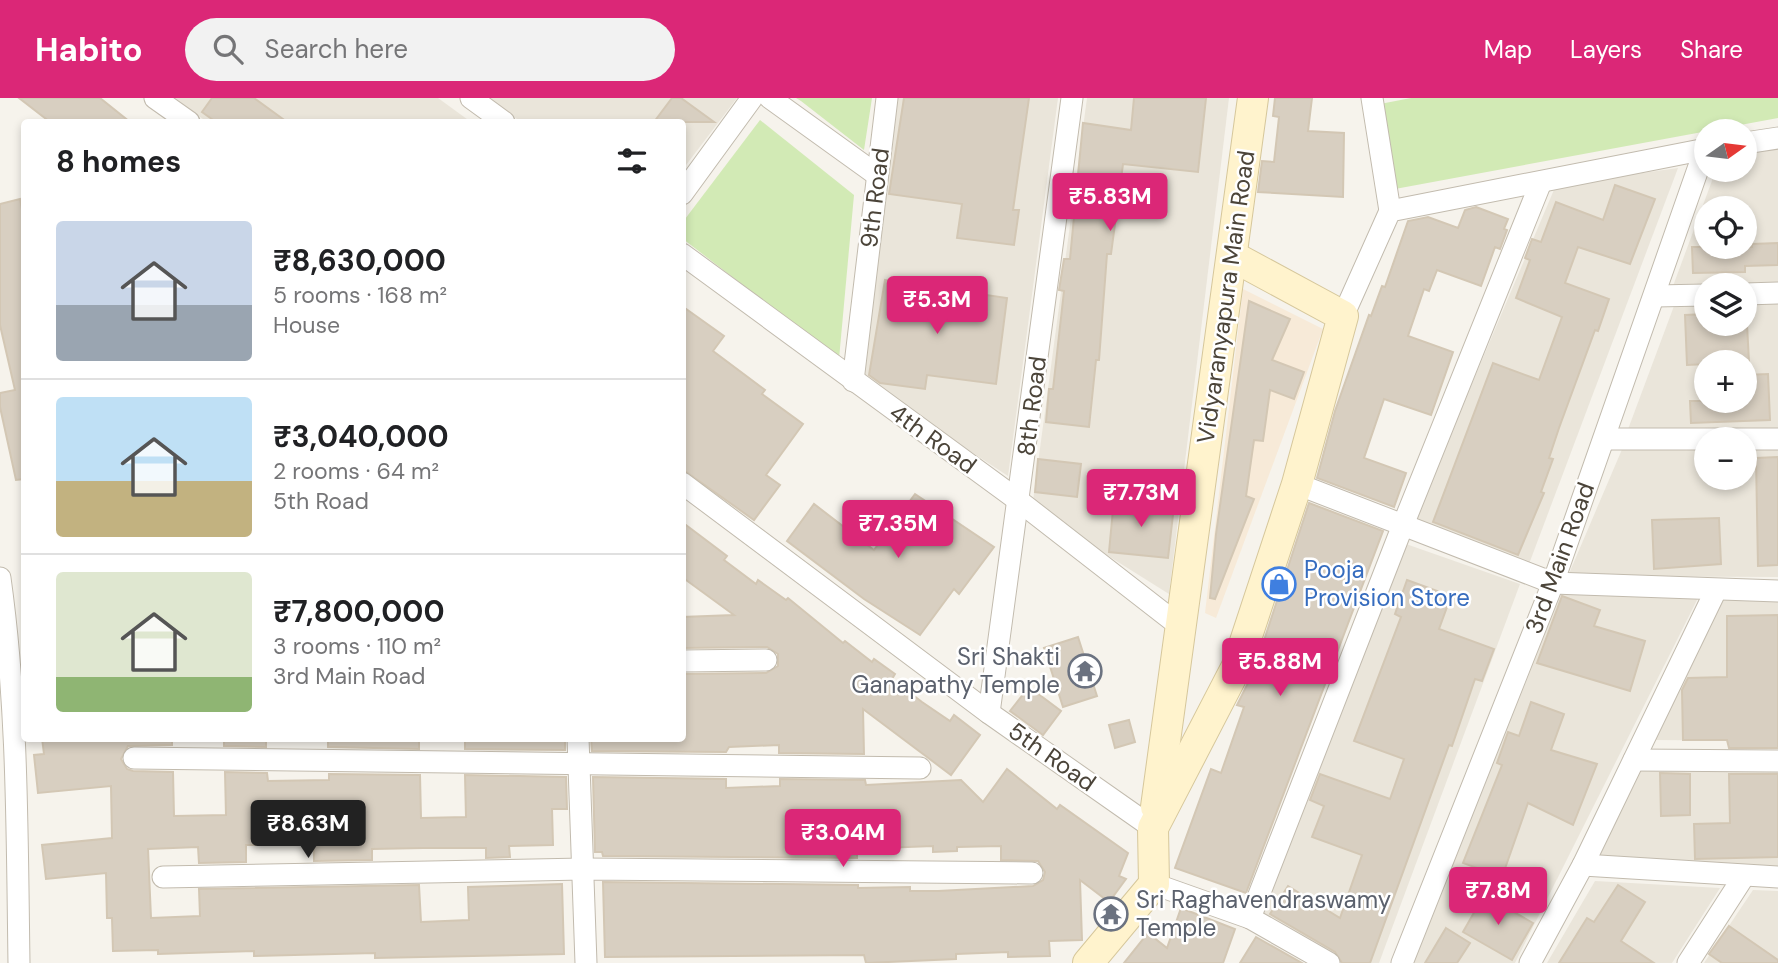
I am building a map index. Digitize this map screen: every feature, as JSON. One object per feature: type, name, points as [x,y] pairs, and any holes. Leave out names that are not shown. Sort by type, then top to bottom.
[{"type":"main road","name":"Vidyaranyapura Main Road","points":[[1154,884],[1153,828],[1253,98]]},
{"type":"main road","points":[[1153,828],[1237,666],[1297,484],[1343,316],[1232,256]]},
{"type":"main road","points":[[1088,963],[1154,884]]},
{"type":"street","points":[[155,98],[185,119]]},
{"type":"street","points":[[471,98],[500,119]]},
{"type":"street","points":[[686,189],[752,98]]},
{"type":"street","points":[[770,98],[877,176]]},
{"type":"street","name":"9th Road","points":[[853,381],[887,98]]},
{"type":"street","name":"8th Road","points":[[989,713],[1072,98]]},
{"type":"street","points":[[1343,316],[1390,211],[1371,98]]},
{"type":"street","points":[[1757,141],[1778,138]]},
{"type":"street","points":[[1390,211],[1694,151]]},
{"type":"street","name":"3rd Main Road","points":[[1402,963],[1553,583],[1694,181]]},
{"type":"street","points":[[1250,918],[1402,525],[1541,182]]},
{"type":"street","name":"4th Road","points":[[686,257],[1019,501],[1181,627]]},
{"type":"street","points":[[1757,294],[1778,293]]},
{"type":"street","points":[[1655,296],[1694,295]]},
{"type":"street","points":[[1604,439],[1778,439]]},
{"type":"street","points":[[1297,484],[1553,583],[1778,590]]},
{"type":"street","name":"5th Road","points":[[686,485],[989,713],[1153,828]]},
{"type":"street","points":[[0,578],[19,963]]},
{"type":"street","points":[[1530,963],[1583,865],[1716,590]]},
{"type":"street","points":[[686,661],[766,660]]},
{"type":"street","points":[[578,742],[586,963]]},
{"type":"street","points":[[134,758],[920,768]]},
{"type":"street","points":[[1634,760],[1778,761]]},
{"type":"street","points":[[1583,865],[1778,877]]},
{"type":"street","points":[[163,877],[583,869],[1032,873]]},
{"type":"street","points":[[1688,963],[1744,876]]},
{"type":"street","points":[[1154,884],[1250,918],[1329,963]]},
{"type":"shaded area","points":[[174,98],[438,98],[467,119],[203,119]]},
{"type":"shaded area","points":[[488,98],[737,98],[686,165],[686,119],[517,119]]},
{"type":"shaded area","points":[[897,98],[1058,98],[1008,476],[862,380]]},
{"type":"shaded area","points":[[1087,98],[1229,98],[1169,594],[1032,508]]},
{"type":"shaded area","points":[[1778,148],[1778,283],[1757,284],[1757,273],[1694,273],[1694,285],[1673,286],[1694,229],[1694,259],[1757,259],[1757,196],[1706,196],[1712,182],[1757,182],[1757,151]]},
{"type":"shaded area","points":[[1678,168],[1529,564],[1413,523],[1556,185]]},
{"type":"shaded area","points":[[1243,289],[1323,329],[1216,618],[1205,613]]},
{"type":"shaded area","points":[[1778,303],[1778,431],[1757,431],[1757,427],[1694,427],[1694,432],[1627,432],[1674,306],[1694,305],[1694,336],[1757,336],[1757,304]]},
{"type":"shaded area","points":[[1623,447],[1694,447],[1694,490],[1757,490],[1757,447],[1778,447],[1778,577],[1568,576]]},
{"type":"shaded area","points":[[1406,544],[1520,584],[1379,963],[1347,963],[1262,914]]},
{"type":"shaded area","points":[[1557,590],[1698,598],[1515,963],[1410,963]]},
{"type":"shaded area","points":[[1718,598],[1778,599],[1778,741],[1654,740]]},
{"type":"shaded area","points":[[1638,769],[1778,769],[1778,866],[1593,858]]},
{"type":"shaded area","points":[[1595,881],[1720,888],[1672,963],[1547,963]]},
{"type":"shaded area","points":[[1753,890],[1778,891],[1778,963],[1704,963]]},
{"type":"green space","points":[[796,98],[872,98],[864,150],[801,101]]},
{"type":"green space","points":[[1411,98],[1778,98],[1778,118],[1757,122],[1757,119],[1694,119],[1694,134],[1395,189],[1380,104]]},
{"type":"green space","points":[[760,120],[854,195],[839,359],[686,241],[686,218]]},
{"type":"building","points":[[19,98],[100,98],[126,119],[46,119]]},
{"type":"building","points":[[212,98],[254,98],[283,119],[212,119],[202,112]]},
{"type":"building","points":[[672,98],[681,98],[714,122],[686,122],[686,119],[656,119]]},
{"type":"building","points":[[904,98],[1029,98],[1013,210],[1019,210],[1014,245],[957,238],[962,204],[889,194]]},
{"type":"building","points":[[1134,98],[1206,98],[1198,172],[1123,164],[1111,254],[1107,254],[1099,360],[1096,360],[1089,427],[1046,422],[1049,389],[1053,389],[1064,291],[1059,290],[1064,259],[1070,259],[1083,123],[1131,130]]},
{"type":"building","points":[[1275,98],[1312,98],[1308,131],[1344,133],[1343,197],[1258,192],[1262,161],[1274,162],[1279,117],[1273,116]]},
{"type":"building","points":[[1615,185],[1655,199],[1630,264],[1578,247],[1565,283],[1609,299],[1559,428],[1549,458],[1553,459],[1541,492],[1544,493],[1518,555],[1433,522],[1493,363],[1539,380],[1562,317],[1516,298],[1530,260],[1525,258],[1532,239],[1541,242],[1556,202],[1603,220]]},
{"type":"building","points":[[20,199],[21,204],[21,479],[16,480],[0,407],[0,393],[15,390],[0,325],[0,204]]},
{"type":"building","points":[[1476,207],[1508,219],[1500,249],[1495,247],[1481,286],[1437,270],[1429,291],[1424,289],[1408,336],[1453,352],[1431,415],[1384,399],[1364,458],[1406,473],[1394,507],[1317,478],[1335,411],[1369,315],[1371,316],[1382,286],[1385,287],[1408,221],[1428,217],[1458,228],[1465,210]]},
{"type":"building","points":[[1778,243],[1778,265],[1745,266],[1745,272],[1693,273],[1692,247],[1694,259],[1757,259],[1757,244]]},
{"type":"building","points":[[885,280],[1007,298],[996,384],[927,375],[925,389],[880,383],[869,375]]},
{"type":"building","points":[[1249,301],[1290,319],[1272,360],[1304,372],[1294,399],[1270,390],[1263,441],[1254,440],[1246,496],[1254,499],[1215,599],[1210,598],[1216,534]]},
{"type":"building","points":[[686,309],[724,336],[713,351],[765,390],[762,394],[803,424],[766,475],[780,485],[754,520],[686,472]]},
{"type":"building","points":[[1685,315],[1694,315],[1694,336],[1748,336],[1748,350],[1694,350],[1694,365],[1687,365]]},
{"type":"building","points":[[1757,374],[1768,374],[1770,420],[1691,423],[1690,401],[1694,401],[1694,413],[1757,413]]},
{"type":"building","points":[[1778,457],[1778,565],[1758,566],[1757,458]]},
{"type":"building","points":[[1038,459],[1081,464],[1077,497],[1035,492]]},
{"type":"building","points":[[915,494],[994,547],[959,594],[954,589],[920,635],[864,599],[787,541],[814,504],[874,550]]},
{"type":"building","points":[[1114,499],[1174,506],[1168,558],[1109,552]]},
{"type":"building","points":[[1309,503],[1383,531],[1246,893],[1175,868],[1211,769],[1221,773],[1244,707],[1237,705],[1254,671]]},
{"type":"building","points":[[1719,518],[1721,564],[1654,569],[1652,520]]},
{"type":"building","points":[[686,525],[727,556],[724,560],[756,584],[758,580],[786,600],[788,598],[843,643],[845,641],[872,662],[874,659],[895,674],[892,679],[922,702],[950,721],[954,715],[980,735],[951,775],[863,709],[864,754],[779,753],[779,745],[729,747],[726,752],[592,751],[591,742],[686,742],[686,674],[766,673],[778,666],[778,654],[767,647],[686,648],[686,617],[734,615],[686,580]]},
{"type":"building","points":[[1407,580],[1451,596],[1439,629],[1494,649],[1482,681],[1475,679],[1370,963],[1342,963],[1335,952],[1270,914],[1288,886],[1340,918],[1362,855],[1312,837],[1324,806],[1310,800],[1320,774],[1390,799],[1404,759],[1354,741],[1401,617],[1395,614]]},
{"type":"building","points":[[1562,596],[1600,610],[1594,626],[1645,641],[1630,691],[1537,663]]},
{"type":"building","points":[[1778,615],[1778,748],[1729,748],[1727,740],[1683,740],[1682,690],[1688,678],[1727,677],[1727,616]]},
{"type":"building","points":[[1078,637],[1097,696],[1063,707],[1044,648]]},
{"type":"building","points":[[1029,687],[1061,711],[1043,735],[1010,711]]},
{"type":"building","points":[[1531,702],[1564,714],[1551,750],[1597,764],[1573,825],[1528,803],[1502,877],[1463,863],[1502,765],[1497,763],[1508,732],[1519,736]]},
{"type":"building","points":[[1129,720],[1135,742],[1115,748],[1109,725]]},
{"type":"building","points":[[42,742],[172,742],[172,745],[128,746],[121,759],[127,769],[133,771],[173,772],[174,816],[226,815],[225,772],[267,773],[268,781],[329,780],[329,774],[420,775],[421,818],[466,817],[465,775],[566,777],[567,809],[552,809],[553,845],[509,846],[510,857],[486,858],[486,848],[372,849],[372,860],[314,861],[313,809],[269,809],[269,813],[259,813],[260,845],[246,845],[246,862],[199,863],[198,847],[148,849],[151,918],[200,916],[199,889],[419,885],[421,922],[469,920],[468,887],[562,884],[564,954],[375,958],[375,953],[254,956],[254,951],[158,954],[158,950],[113,951],[112,918],[107,918],[106,873],[46,879],[42,845],[112,838],[111,786],[38,793],[34,755],[44,754]]},
{"type":"building","points":[[224,742],[266,742],[266,747],[224,746]]},
{"type":"building","points":[[328,742],[419,742],[419,749],[328,747]]},
{"type":"building","points":[[465,742],[565,742],[565,750],[465,749]]},
{"type":"building","points":[[1007,769],[1057,809],[1060,805],[1128,853],[1119,876],[1126,879],[1109,902],[1080,880],[1082,940],[1049,941],[1050,956],[1008,957],[1008,952],[956,954],[956,959],[866,963],[864,955],[605,957],[603,882],[858,885],[858,888],[910,887],[910,891],[938,891],[1033,886],[1043,880],[1045,872],[1038,861],[1001,860],[1001,846],[957,847],[957,851],[933,852],[933,846],[857,849],[857,858],[603,856],[602,852],[595,852],[593,777],[726,779],[726,788],[780,786],[780,779],[865,780],[866,785],[961,780],[983,802]]},
{"type":"building","points":[[1660,773],[1690,774],[1690,815],[1661,816]]},
{"type":"building","points":[[1729,774],[1778,774],[1778,857],[1695,859],[1694,824],[1730,823]]},
{"type":"building","points":[[1618,885],[1645,902],[1621,941],[1654,963],[1559,963],[1587,918],[1594,922]]},
{"type":"building","points":[[1484,895],[1533,923],[1512,960],[1463,932]]},
{"type":"building","points":[[1181,908],[1235,929],[1223,963],[1124,963],[1148,933],[1167,948]]},
{"type":"building","points":[[1729,926],[1778,960],[1778,963],[1722,963],[1709,954]]},
{"type":"building","points":[[1446,928],[1470,943],[1457,963],[1425,963]]},
{"type":"building","points":[[1256,937],[1302,963],[1240,963]]},
{"type":"place","name":"Pooja Provision Store","points":[[1279,584]]},
{"type":"place","name":"Sri Shakti Ganapathy Temple","points":[[1085,671]]},
{"type":"place","name":"Sri Raghavendraswamy Temple","points":[[1111,914]]}]
